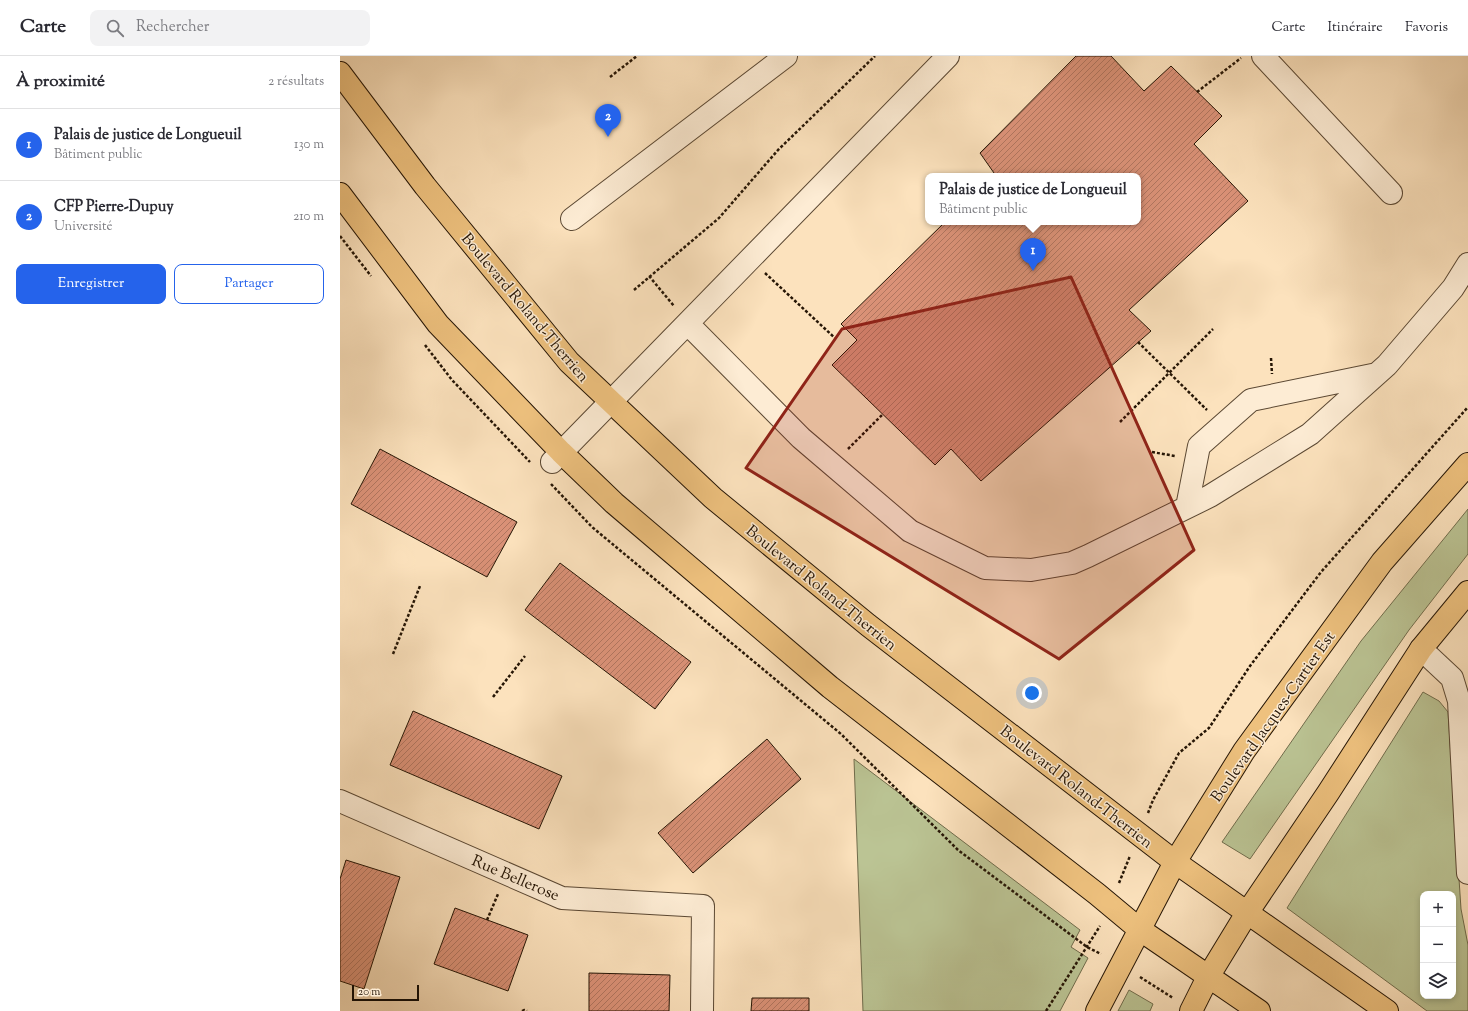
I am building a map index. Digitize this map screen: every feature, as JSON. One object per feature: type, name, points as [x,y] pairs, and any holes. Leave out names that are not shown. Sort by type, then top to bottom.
[{"type":"main road","name":"Boulevard Roland-Therrien","points":[[340,73],[425,186],[564,356],[713,498],[868,625],[1175,862],[1387,1011]]},
{"type":"main road","points":[[340,194],[438,324],[557,457],[614,503],[830,687],[1097,894],[1139,929],[1259,1011]]},
{"type":"main road","name":"Boulevard Jacques-Cartier Est","points":[[1097,1011],[1175,862],[1244,751],[1373,574],[1468,464]]},
{"type":"main road","points":[[1191,1011],[1208,977],[1247,913],[1328,793],[1421,649],[1468,592]]},
{"type":"street","points":[[572,219],[786,56]]},
{"type":"street","points":[[557,457],[948,56]]},
{"type":"street","points":[[1263,56],[1391,193]]},
{"type":"street","points":[[688,324],[801,438],[910,531],[985,568],[1031,570],[1072,563],[1210,496],[1310,434],[1388,365],[1453,288],[1468,264]]},
{"type":"street","points":[[1187,507],[1200,446],[1251,400],[1378,374]]},
{"type":"street","points":[[1421,649],[1452,678],[1458,701],[1468,873]]},
{"type":"street","name":"Rue Bellerose","points":[[340,801],[562,898],[703,906],[702,1011]]},
{"type":"path","points":[[610,77],[637,56]]},
{"type":"path","points":[[634,290],[719,218],[778,150],[875,56]]},
{"type":"path","points":[[1197,92],[1243,56]]},
{"type":"path","points":[[750,259],[836,339]]},
{"type":"path","points":[[649,276],[688,324]]},
{"type":"path","points":[[1120,422],[1213,329]]},
{"type":"path","points":[[1138,342],[1223,425]]},
{"type":"path","points":[[1153,800],[1179,753],[1209,728],[1250,666],[1321,572],[1468,407]]},
{"type":"path","points":[[832,465],[882,414]]},
{"type":"path","points":[[393,654],[420,586]]},
{"type":"path","points":[[493,697],[525,656]]},
{"type":"path","points":[[487,920],[506,874]]},
{"type":"path","points":[[522,1011],[527,1011]]},
{"type":"highlighted area","points":[[1071,277],[1194,550],[1059,659],[746,468],[842,329]]},
{"type":"green space","points":[[1468,509],[1468,554],[1409,630],[1250,859],[1222,842],[1361,641]]},
{"type":"green space","points":[[1423,692],[1439,701],[1448,712],[1461,909],[1468,945],[1468,1011],[1427,1011],[1287,908]]},
{"type":"green space","points":[[854,759],[1080,930],[1071,947],[1088,958],[1060,1011],[863,1011]]},
{"type":"green space","points":[[1129,990],[1153,1004],[1150,1011],[1118,1011]]},
{"type":"building","points":[[1076,56],[1111,56],[1144,91],[1171,66],[1222,116],[1194,144],[1248,201],[1129,310],[1151,331],[981,481],[951,449],[935,465],[832,365],[857,340],[841,324],[942,225],[1141,225],[1141,173],[994,173],[980,153]]},
{"type":"building","points":[[380,449],[517,522],[487,577],[351,504]]},
{"type":"building","points":[[560,563],[691,662],[655,709],[525,610]]},
{"type":"building","points":[[413,711],[562,776],[539,829],[390,765]]},
{"type":"building","points":[[767,739],[801,779],[693,873],[658,833]]},
{"type":"building","points":[[346,860],[400,877],[364,989],[340,981],[340,879]]},
{"type":"building","points":[[455,908],[528,935],[508,991],[434,964]]},
{"type":"building","points":[[589,973],[670,975],[669,1011],[589,1011]]},
{"type":"building","points":[[752,998],[809,998],[809,1011],[751,1011]]},
{"type":"place","name":"CFP Pierre-Dupuy","points":[[608,137]]},
{"type":"place","name":"Palais de justice de Longueuil","points":[[1033,271]]}]
